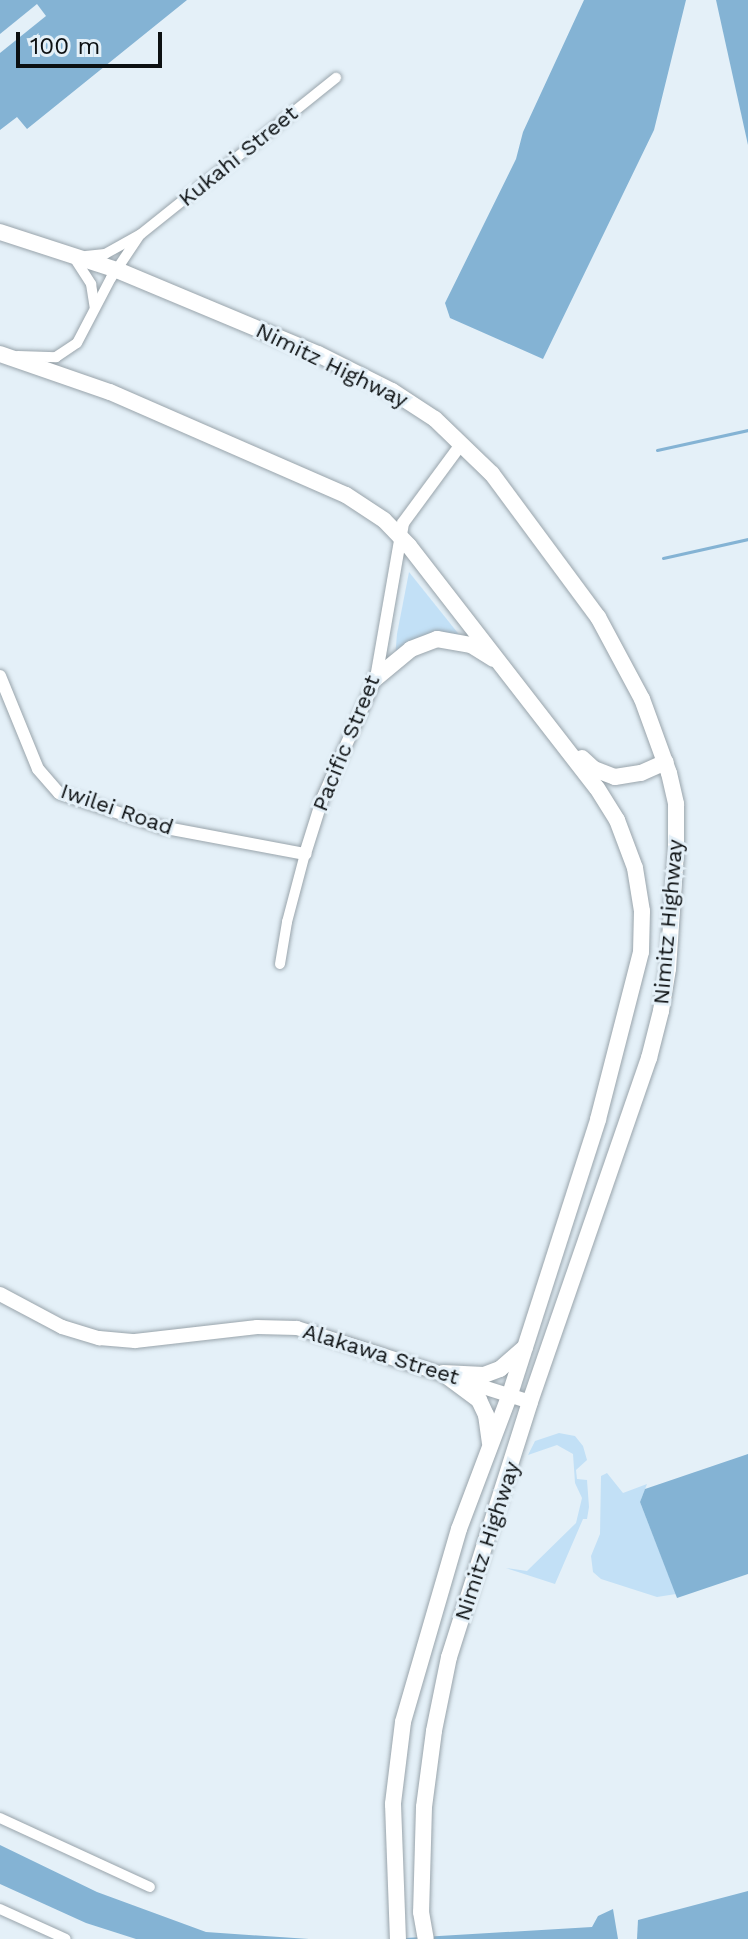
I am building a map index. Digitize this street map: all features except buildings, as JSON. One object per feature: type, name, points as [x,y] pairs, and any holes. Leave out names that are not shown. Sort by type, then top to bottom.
[{"type":"main road","name":"Nimitz Highway","points":[[0,232],[117,270],[352,370],[416,405],[462,443],[504,489],[601,622],[642,699],[666,762],[676,804],[677,829],[668,969],[661,1011],[649,1058],[530,1402],[449,1657],[434,1731],[424,1807],[421,1912],[426,1939]]},
{"type":"main road","name":"Nimitz Highway","points":[[5,355],[97,386],[330,487],[364,506],[400,534],[597,788],[621,829],[637,879],[642,941],[598,1120],[526,1346],[490,1443],[424,1642],[403,1722],[393,1804],[398,1939]]},
{"type":"main road","points":[[376,678],[411,649],[437,639],[471,645],[503,665]]},
{"type":"main road","points":[[562,743],[594,769],[615,777],[641,773],[666,762]]},
{"type":"main road","name":"Alakawa Street","points":[[0,1294],[62,1327],[99,1338],[135,1341],[257,1327],[297,1328],[530,1402]]},
{"type":"main road","points":[[443,1373],[484,1375],[500,1369],[526,1346]]},
{"type":"main road","points":[[443,1373],[479,1400],[486,1415],[490,1443]]},
{"type":"street","name":"Kukahi Street","points":[[80,256],[105,254],[141,234],[336,78]]},
{"type":"street","name":"Kukahi Street","points":[[5,355],[48,358],[64,353],[77,343],[117,270],[141,234]]},
{"type":"street","points":[[58,250],[75,259],[85,271],[95,308]]},
{"type":"street","name":"Pacific Street","points":[[280,964],[287,922],[323,797],[376,678],[403,523],[462,443]]},
{"type":"street","name":"Iwilei Road","points":[[0,676],[38,769],[59,793],[161,827],[305,854]]},
{"type":"street","points":[[0,1818],[150,1887]]},
{"type":"street","points":[[0,1909],[66,1939]]},
{"type":"shaded area","points":[[0,0],[187,0],[27,129],[17,117],[0,130]]},
{"type":"shaded area","points":[[584,0],[686,0],[654,130],[543,359],[450,318],[445,303],[516,159],[523,132]]},
{"type":"shaded area","points":[[716,0],[748,0],[748,145]]},
{"type":"shaded area","points":[[409,572],[461,637],[395,659],[397,634]]},
{"type":"shaded area","points":[[559,1433],[575,1436],[583,1446],[587,1460],[576,1470],[577,1479],[587,1480],[589,1507],[587,1519],[583,1519],[555,1584],[506,1568],[527,1571],[576,1523],[582,1498],[575,1483],[573,1454],[557,1445],[528,1455],[535,1441]]},
{"type":"shaded area","points":[[748,1454],[748,1574],[677,1598],[640,1502],[645,1489]]},
{"type":"shaded area","points":[[607,1473],[623,1493],[647,1484],[640,1502],[676,1594],[657,1597],[601,1579],[593,1572],[591,1556],[600,1534],[601,1476]]},
{"type":"shaded area","points":[[0,1845],[97,1892],[206,1932],[309,1939],[136,1939],[86,1923],[0,1884]]},
{"type":"shaded area","points":[[748,1891],[748,1939],[637,1939],[638,1920]]},
{"type":"shaded area","points":[[613,1909],[618,1939],[389,1939],[592,1927],[598,1916]]},
{"type":"pier","points":[[37,4],[46,16],[0,53],[0,34]]},
{"type":"waterway","points":[[657,450],[748,430]]},
{"type":"waterway","points":[[663,558],[748,539]]}]
